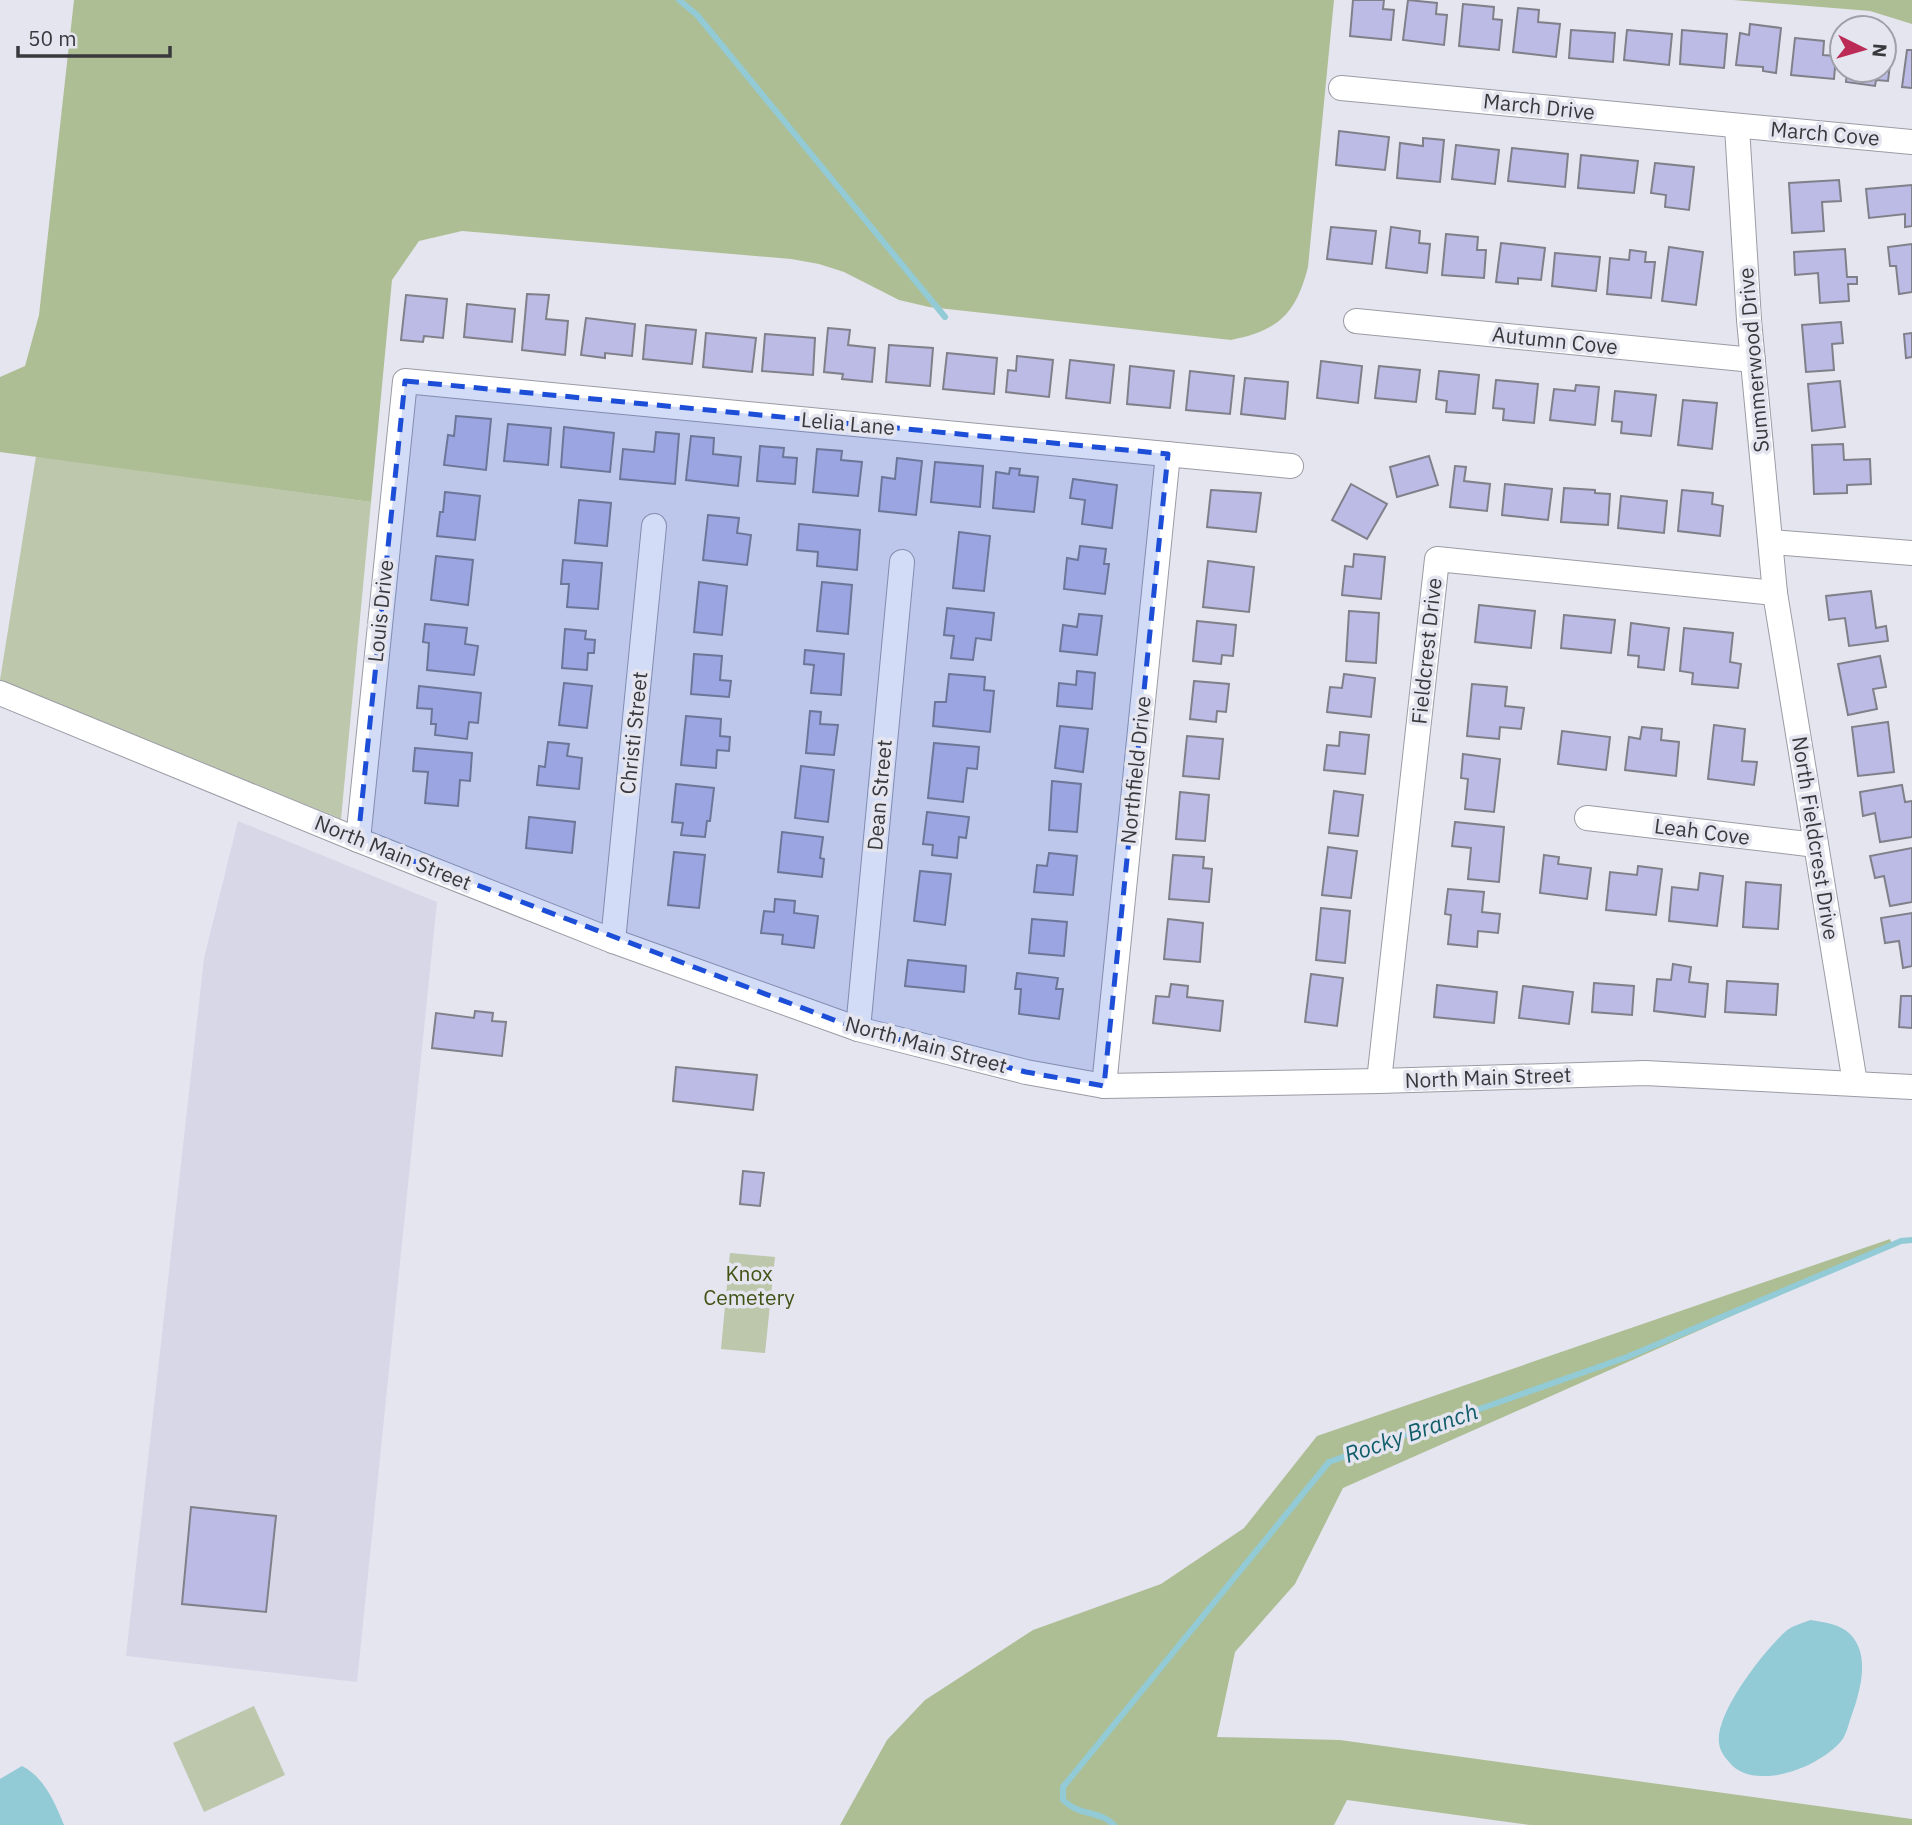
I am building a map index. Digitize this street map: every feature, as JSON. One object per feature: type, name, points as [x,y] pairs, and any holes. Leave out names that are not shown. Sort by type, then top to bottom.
[{"type":"street","name":"March Drive","points":[[1341,88],[1737,127]]},
{"type":"street","name":"March Cove","points":[[1737,127],[1912,142]]},
{"type":"street","name":"Summerwood Drive","points":[[1737,127],[1753,360],[1776,593]]},
{"type":"street","name":"Autumn Cove","points":[[1356,321],[1753,360]]},
{"type":"street","name":"Lelia Lane","points":[[405,381],[1291,466]]},
{"type":"street","name":"Louis Drive","points":[[358,840],[405,381]]},
{"type":"street","name":"Northfield Drive","points":[[1104,1086],[1168,454]]},
{"type":"street","name":"Christi Street","points":[[613,941],[654,526]]},
{"type":"street","points":[[1770,542],[1912,554]]},
{"type":"street","name":"Fieldcrest Drive","points":[[1379,1081],[1437,559],[1776,593]]},
{"type":"street","name":"Dean Street","points":[[858,1029],[902,562]]},
{"type":"street","name":"North Fieldcrest Drive","points":[[1776,593],[1855,1083]]},
{"type":"street","name":"North Main Street","points":[[0,693],[613,941],[858,1029],[1026,1072],[1104,1086],[1645,1073],[1912,1087]]},
{"type":"street","name":"Leah Cove","points":[[1587,818],[1816,845]]},
{"type":"highlighted area","points":[[405,381],[1168,454],[1104,1086],[1026,1072],[858,1029],[358,840]]},
{"type":"shaded area","points":[[238,821],[437,902],[357,1682],[126,1656],[204,958]]},
{"type":"green space","points":[[74,0],[1334,0],[1308,267],[1298,297],[1283,318],[1261,331],[1231,340],[929,307],[899,300],[844,272],[791,259],[462,231],[419,241],[392,280],[371,502],[0,452],[0,377],[25,366],[39,315]]},
{"type":"green space","points":[[1733,0],[1912,0],[1912,24],[1898,20],[1898,14]]},
{"type":"green space","points":[[36,456],[371,502],[341,819],[0,680]]},
{"type":"green space","points":[[1890,1239],[1892,1245],[1343,1488],[1295,1584],[1235,1652],[1217,1737],[1340,1740],[1912,1819],[1912,1825],[1530,1825],[1347,1800],[1334,1825],[840,1825],[887,1740],[925,1700],[1033,1630],[1161,1584],[1244,1528],[1317,1436]]},
{"type":"green space","name":"Knox Cemetery","points":[[730,1253],[775,1257],[765,1353],[721,1349]]},
{"type":"green space","points":[[254,1706],[285,1775],[204,1812],[173,1743]]},
{"type":"water","points":[[1810,1620],[1842,1628],[1857,1643],[1861,1653],[1860,1688],[1845,1736],[1826,1755],[1794,1771],[1772,1776],[1744,1773],[1732,1765],[1720,1748],[1720,1730],[1725,1716],[1743,1683],[1777,1640],[1788,1629]]},
{"type":"water","points":[[22,1766],[43,1784],[64,1825],[0,1825],[0,1779]]},
{"type":"building","points":[[1353,0],[1384,0],[1383,9],[1394,10],[1391,40],[1350,36]]},
{"type":"building","points":[[1408,0],[1437,3],[1436,14],[1447,15],[1444,45],[1403,40]]},
{"type":"building","points":[[1463,4],[1494,7],[1493,19],[1502,20],[1499,50],[1459,46]]},
{"type":"building","points":[[1518,8],[1539,10],[1538,22],[1560,24],[1556,57],[1513,52]]},
{"type":"building","points":[[1750,24],[1781,28],[1776,73],[1763,71],[1763,67],[1736,65],[1740,33],[1749,35]]},
{"type":"building","points":[[1571,30],[1615,33],[1613,62],[1569,58]]},
{"type":"building","points":[[1627,30],[1672,34],[1669,65],[1624,60]]},
{"type":"building","points":[[1682,30],[1727,34],[1724,68],[1680,64]]},
{"type":"building","points":[[1795,38],[1824,41],[1823,55],[1828,55],[1828,78],[1791,75]]},
{"type":"building","points":[[1907,50],[1912,50],[1912,88],[1902,87]]},
{"type":"building","points":[[1339,131],[1389,137],[1385,170],[1336,165]]},
{"type":"building","points":[[1423,138],[1444,140],[1440,182],[1397,178],[1400,143],[1423,146]]},
{"type":"building","points":[[1456,145],[1499,150],[1495,184],[1452,179]]},
{"type":"building","points":[[1512,148],[1568,154],[1565,187],[1508,181]]},
{"type":"building","points":[[1581,155],[1638,161],[1634,193],[1578,188]]},
{"type":"building","points":[[1655,163],[1694,167],[1689,210],[1665,207],[1666,195],[1651,193]]},
{"type":"building","points":[[1839,180],[1841,201],[1822,202],[1824,231],[1792,233],[1789,183]]},
{"type":"building","points":[[1912,185],[1912,226],[1905,227],[1905,214],[1869,218],[1866,189]]},
{"type":"building","points":[[1331,227],[1376,231],[1372,264],[1327,259]]},
{"type":"building","points":[[1391,227],[1420,231],[1419,243],[1430,244],[1427,273],[1386,268]]},
{"type":"building","points":[[1446,234],[1478,237],[1477,250],[1486,250],[1484,278],[1442,275]]},
{"type":"building","points":[[1501,243],[1545,248],[1541,280],[1518,278],[1518,284],[1496,282]]},
{"type":"building","points":[[1912,244],[1912,292],[1899,294],[1896,266],[1890,266],[1888,247]]},
{"type":"building","points":[[1669,247],[1703,252],[1696,305],[1662,301]]},
{"type":"building","points":[[1845,249],[1847,277],[1857,277],[1857,284],[1848,284],[1849,301],[1820,303],[1818,273],[1795,275],[1794,252]]},
{"type":"building","points":[[1630,250],[1646,252],[1645,262],[1655,262],[1651,298],[1607,294],[1610,258],[1629,260]]},
{"type":"building","points":[[1555,253],[1600,257],[1596,291],[1552,286]]},
{"type":"building","points":[[527,294],[549,295],[546,319],[568,321],[565,355],[522,350]]},
{"type":"building","points":[[406,295],[447,299],[443,338],[424,336],[423,342],[401,340]]},
{"type":"building","points":[[467,304],[515,309],[512,342],[464,337]]},
{"type":"building","points":[[586,318],[635,324],[632,356],[605,353],[605,358],[581,355]]},
{"type":"building","points":[[1841,322],[1843,343],[1832,344],[1834,370],[1806,372],[1802,325]]},
{"type":"building","points":[[646,325],[696,330],[692,364],[643,359]]},
{"type":"building","points":[[828,328],[850,330],[848,345],[875,348],[872,382],[842,379],[843,374],[824,372]]},
{"type":"building","points":[[706,333],[756,338],[752,372],[703,367]]},
{"type":"building","points":[[1912,333],[1912,357],[1906,358],[1904,334]]},
{"type":"building","points":[[765,334],[815,338],[813,375],[762,371]]},
{"type":"building","points":[[889,345],[933,348],[930,386],[886,382]]},
{"type":"building","points":[[947,353],[997,358],[994,394],[943,389]]},
{"type":"building","points":[[1017,356],[1053,360],[1049,397],[1006,392],[1008,370],[1016,371]]},
{"type":"building","points":[[1070,360],[1114,365],[1110,403],[1066,398]]},
{"type":"building","points":[[1321,361],[1362,366],[1358,403],[1317,398]]},
{"type":"building","points":[[1130,366],[1174,371],[1170,408],[1127,404]]},
{"type":"building","points":[[1379,366],[1420,370],[1416,402],[1375,398]]},
{"type":"building","points":[[1190,371],[1234,376],[1230,414],[1186,410]]},
{"type":"building","points":[[1439,371],[1479,375],[1475,414],[1446,412],[1447,401],[1436,399]]},
{"type":"building","points":[[1245,378],[1288,382],[1285,419],[1241,414]]},
{"type":"building","points":[[1496,380],[1538,384],[1534,423],[1503,420],[1504,409],[1493,408]]},
{"type":"building","points":[[1840,381],[1845,427],[1812,431],[1808,384]]},
{"type":"building","points":[[1576,385],[1599,387],[1595,425],[1550,420],[1554,389],[1575,391]]},
{"type":"building","points":[[1615,391],[1656,395],[1651,436],[1621,433],[1622,422],[1612,421]]},
{"type":"building","points":[[1683,400],[1717,403],[1712,449],[1678,445]]},
{"type":"building","points":[[456,416],[491,419],[486,470],[444,465],[448,435],[454,436]]},
{"type":"building","points":[[508,424],[551,428],[548,465],[504,461]]},
{"type":"building","points":[[564,427],[614,433],[610,472],[561,467]]},
{"type":"building","points":[[656,432],[679,434],[675,484],[620,479],[623,449],[654,452]]},
{"type":"building","points":[[691,436],[714,438],[713,454],[741,457],[738,486],[686,480]]},
{"type":"building","points":[[1843,444],[1844,460],[1870,459],[1871,484],[1847,485],[1847,493],[1814,494],[1812,445]]},
{"type":"building","points":[[760,446],[784,448],[783,457],[797,458],[795,484],[757,481]]},
{"type":"building","points":[[817,449],[842,451],[841,460],[862,462],[858,496],[813,492]]},
{"type":"building","points":[[1429,456],[1438,485],[1397,497],[1390,467]]},
{"type":"building","points":[[897,458],[922,461],[916,515],[879,511],[882,477],[895,479]]},
{"type":"building","points":[[935,462],[983,466],[980,507],[931,502]]},
{"type":"building","points":[[1455,466],[1466,467],[1464,481],[1490,484],[1487,511],[1450,507]]},
{"type":"building","points":[[1010,468],[1020,469],[1019,475],[1038,477],[1034,512],[993,508],[996,472],[1009,474]]},
{"type":"building","points":[[1073,479],[1117,485],[1112,528],[1082,524],[1085,500],[1070,498]]},
{"type":"building","points":[[1351,484],[1387,504],[1367,539],[1332,520]]},
{"type":"building","points":[[1505,484],[1552,489],[1548,520],[1502,515]]},
{"type":"building","points":[[1564,488],[1610,494],[1608,525],[1561,522]]},
{"type":"building","points":[[1211,490],[1261,493],[1256,532],[1207,527]]},
{"type":"building","points":[[1682,490],[1713,493],[1712,504],[1723,506],[1720,536],[1678,531]]},
{"type":"building","points":[[445,492],[480,496],[475,540],[437,536]]},
{"type":"building","points":[[1621,496],[1667,501],[1664,533],[1618,528]]},
{"type":"building","points":[[579,500],[611,503],[607,546],[575,543]]},
{"type":"building","points":[[708,515],[739,518],[737,533],[751,535],[747,565],[703,560]]},
{"type":"building","points":[[799,524],[860,530],[857,570],[817,566],[818,552],[797,550]]},
{"type":"building","points":[[959,532],[990,536],[984,591],[953,588]]},
{"type":"building","points":[[1080,546],[1106,549],[1104,564],[1109,564],[1105,594],[1064,589],[1067,558],[1078,560]]},
{"type":"building","points":[[1354,554],[1385,557],[1381,599],[1342,595],[1345,566],[1353,567]]},
{"type":"building","points":[[436,556],[473,560],[468,605],[431,600]]},
{"type":"building","points":[[563,560],[602,563],[598,609],[567,607],[569,584],[561,584]]},
{"type":"building","points":[[1208,561],[1254,567],[1249,612],[1203,607]]},
{"type":"building","points":[[699,582],[727,586],[722,635],[694,632]]},
{"type":"building","points":[[822,582],[852,585],[848,634],[817,631]]},
{"type":"building","points":[[1871,591],[1876,628],[1886,626],[1888,641],[1849,646],[1845,618],[1829,620],[1826,596]]},
{"type":"building","points":[[1479,605],[1535,611],[1531,648],[1475,642]]},
{"type":"building","points":[[947,608],[994,613],[991,640],[976,638],[973,660],[951,658],[954,636],[944,635]]},
{"type":"building","points":[[1349,611],[1379,613],[1376,663],[1346,661]]},
{"type":"building","points":[[1079,614],[1102,616],[1097,655],[1060,651],[1063,625],[1077,627]]},
{"type":"building","points":[[1564,615],[1615,620],[1611,653],[1561,648]]},
{"type":"building","points":[[1197,621],[1236,625],[1233,656],[1222,655],[1221,664],[1193,661]]},
{"type":"building","points":[[1631,623],[1669,628],[1664,670],[1638,667],[1639,656],[1628,655]]},
{"type":"building","points":[[425,624],[467,628],[465,644],[478,646],[474,675],[427,670],[429,643],[423,642]]},
{"type":"building","points":[[1684,628],[1733,633],[1730,662],[1741,664],[1738,688],[1692,684],[1693,673],[1680,671]]},
{"type":"building","points":[[565,629],[586,631],[585,639],[595,640],[594,653],[588,653],[587,670],[562,668]]},
{"type":"building","points":[[805,650],[844,654],[841,695],[811,693],[814,665],[804,664]]},
{"type":"building","points":[[694,654],[722,656],[720,680],[731,681],[729,697],[691,694]]},
{"type":"building","points":[[1880,656],[1886,687],[1873,689],[1877,709],[1848,715],[1838,664]]},
{"type":"building","points":[[1077,671],[1095,673],[1092,709],[1057,706],[1059,683],[1076,685]]},
{"type":"building","points":[[949,674],[985,677],[984,690],[994,691],[990,732],[933,726],[935,702],[946,702]]},
{"type":"building","points":[[1344,674],[1375,678],[1371,717],[1327,712],[1330,687],[1342,688]]},
{"type":"building","points":[[1194,681],[1229,684],[1226,712],[1217,711],[1216,722],[1190,719]]},
{"type":"building","points":[[564,683],[592,686],[587,728],[559,725]]},
{"type":"building","points":[[1472,684],[1507,687],[1505,706],[1524,708],[1521,729],[1500,727],[1499,739],[1467,736]]},
{"type":"building","points":[[419,686],[481,693],[478,723],[469,722],[467,739],[435,735],[436,724],[431,724],[432,709],[417,708]]},
{"type":"building","points":[[810,711],[821,712],[820,724],[838,725],[834,755],[806,753]]},
{"type":"building","points":[[686,716],[721,719],[720,736],[730,737],[729,751],[717,750],[716,768],[681,765]]},
{"type":"building","points":[[1888,722],[1894,772],[1858,776],[1852,727]]},
{"type":"building","points":[[1714,725],[1745,729],[1742,761],[1757,762],[1754,785],[1708,779]]},
{"type":"building","points":[[1060,726],[1088,729],[1083,772],[1055,768]]},
{"type":"building","points":[[1642,727],[1662,729],[1661,740],[1679,742],[1676,776],[1625,770],[1629,737],[1640,739]]},
{"type":"building","points":[[1562,731],[1610,737],[1606,770],[1558,764]]},
{"type":"building","points":[[1340,732],[1369,735],[1365,774],[1324,770],[1327,745],[1339,746]]},
{"type":"building","points":[[1187,736],[1223,739],[1219,779],[1183,776]]},
{"type":"building","points":[[548,742],[569,744],[567,756],[582,758],[579,789],[537,785],[539,766],[545,767]]},
{"type":"building","points":[[934,743],[979,747],[977,769],[967,768],[963,802],[928,798]]},
{"type":"building","points":[[415,748],[472,753],[470,781],[460,780],[458,806],[425,803],[428,772],[413,771]]},
{"type":"building","points":[[1463,754],[1500,759],[1494,812],[1465,809],[1468,779],[1461,778]]},
{"type":"building","points":[[801,766],[834,770],[828,822],[795,818]]},
{"type":"building","points":[[1052,781],[1081,784],[1077,832],[1049,830]]},
{"type":"building","points":[[676,784],[714,788],[705,837],[681,835],[683,823],[672,822]]},
{"type":"building","points":[[1902,785],[1905,802],[1912,801],[1912,837],[1880,842],[1875,813],[1863,816],[1860,792]]},
{"type":"building","points":[[1334,791],[1363,795],[1358,836],[1329,833]]},
{"type":"building","points":[[1180,792],[1209,795],[1205,841],[1176,839]]},
{"type":"building","points":[[927,812],[969,817],[966,838],[959,837],[957,858],[932,855],[933,845],[923,844]]},
{"type":"building","points":[[529,817],[575,822],[572,853],[526,848]]},
{"type":"building","points":[[1455,822],[1504,827],[1499,882],[1468,879],[1471,848],[1452,846]]},
{"type":"building","points":[[782,832],[823,837],[820,858],[824,859],[822,877],[778,872]]},
{"type":"building","points":[[1328,847],[1357,851],[1351,898],[1322,895]]},
{"type":"building","points":[[1912,848],[1912,902],[1890,906],[1884,876],[1875,878],[1870,856]]},
{"type":"building","points":[[674,852],[705,855],[699,908],[668,905]]},
{"type":"building","points":[[1049,853],[1077,856],[1073,895],[1034,892],[1037,865],[1047,866]]},
{"type":"building","points":[[1173,855],[1204,857],[1203,868],[1212,869],[1209,902],[1169,899]]},
{"type":"building","points":[[1544,855],[1559,857],[1558,864],[1591,868],[1587,899],[1540,893]]},
{"type":"building","points":[[1638,866],[1662,869],[1656,915],[1606,910],[1610,872],[1637,875]]},
{"type":"building","points":[[920,871],[951,874],[945,925],[914,921]]},
{"type":"building","points":[[1700,873],[1723,876],[1717,926],[1669,921],[1672,887],[1698,890]]},
{"type":"building","points":[[1746,882],[1781,885],[1778,929],[1743,927]]},
{"type":"building","points":[[1448,889],[1484,892],[1482,912],[1500,914],[1498,933],[1478,931],[1477,947],[1448,944],[1451,915],[1445,914]]},
{"type":"building","points":[[775,899],[795,901],[794,913],[818,916],[814,948],[782,944],[783,935],[761,933],[764,911],[774,912]]},
{"type":"building","points":[[1321,908],[1350,911],[1345,963],[1316,960]]},
{"type":"building","points":[[1912,913],[1912,966],[1903,968],[1899,941],[1885,943],[1881,918]]},
{"type":"building","points":[[1032,919],[1067,922],[1064,956],[1029,953]]},
{"type":"building","points":[[1168,919],[1203,923],[1200,962],[1164,959]]},
{"type":"building","points":[[908,960],[966,966],[964,992],[905,986]]},
{"type":"building","points":[[1673,964],[1691,967],[1689,982],[1708,984],[1705,1017],[1654,1011],[1657,979],[1671,980]]},
{"type":"building","points":[[1017,973],[1058,978],[1056,989],[1063,989],[1059,1019],[1019,1014],[1021,989],[1015,989]]},
{"type":"building","points":[[1311,974],[1343,978],[1337,1026],[1305,1022]]},
{"type":"building","points":[[1727,981],[1778,984],[1776,1015],[1725,1012]]},
{"type":"building","points":[[1594,983],[1634,986],[1632,1015],[1592,1012]]},
{"type":"building","points":[[1171,984],[1188,986],[1187,997],[1223,1001],[1220,1031],[1153,1023],[1156,996],[1169,997]]},
{"type":"building","points":[[1437,985],[1497,992],[1494,1023],[1434,1017]]},
{"type":"building","points":[[1523,986],[1573,992],[1569,1024],[1519,1018]]},
{"type":"building","points":[[1901,996],[1912,996],[1912,1028],[1899,1027]]},
{"type":"building","points":[[475,1011],[493,1013],[492,1021],[506,1022],[502,1056],[432,1048],[436,1013],[474,1018]]},
{"type":"building","points":[[676,1067],[757,1075],[753,1110],[673,1101]]},
{"type":"building","points":[[743,1171],[764,1173],[760,1206],[740,1204]]},
{"type":"building","points":[[191,1507],[276,1516],[266,1612],[182,1604]]},
{"type":"waterway","points":[[679,0],[697,15],[945,317]]},
{"type":"waterway","name":"Rocky Branch","points":[[1114,1825],[1102,1817],[1069,1805],[1063,1800],[1063,1787],[1329,1462],[1627,1357],[1901,1241],[1912,1240]]}]
